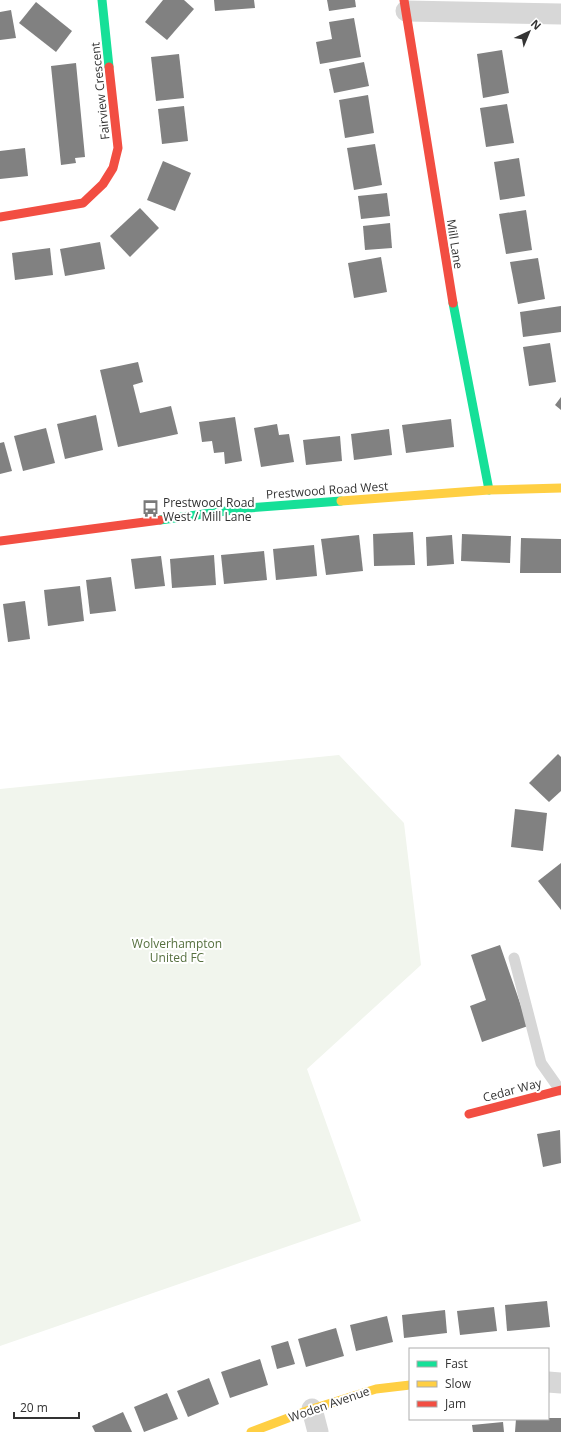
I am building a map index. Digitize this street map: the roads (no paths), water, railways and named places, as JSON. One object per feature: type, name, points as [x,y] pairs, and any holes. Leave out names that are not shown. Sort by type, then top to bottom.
[{"type":"street","name":"Fairview Crescent","points":[[0,218],[83,202],[103,184],[112,168],[118,148],[102,0]]},
{"type":"street","points":[[405,5],[561,14]]},
{"type":"street","name":"Mill Lane","points":[[405,5],[450,290],[489,490]]},
{"type":"street","name":"Prestwood Road West","points":[[0,541],[248,508],[489,490],[561,488]]},
{"type":"street","name":"Cedar Way","points":[[468,1114],[560,1090]]},
{"type":"street","points":[[549,1382],[561,1383]]},
{"type":"street","name":"Woden Avenue","points":[[251,1432],[312,1409],[376,1389],[409,1385]]},
{"type":"street","points":[[312,1409],[318,1432]]},
{"type":"lane","points":[[514,958],[541,1063],[560,1090]]},
{"type":"place","name":"Prestwood Road West / Mill Lane","points":[[150,509]]},
{"type":"park label","name":"Wolverhampton United FC","points":[[177,950]]}]
